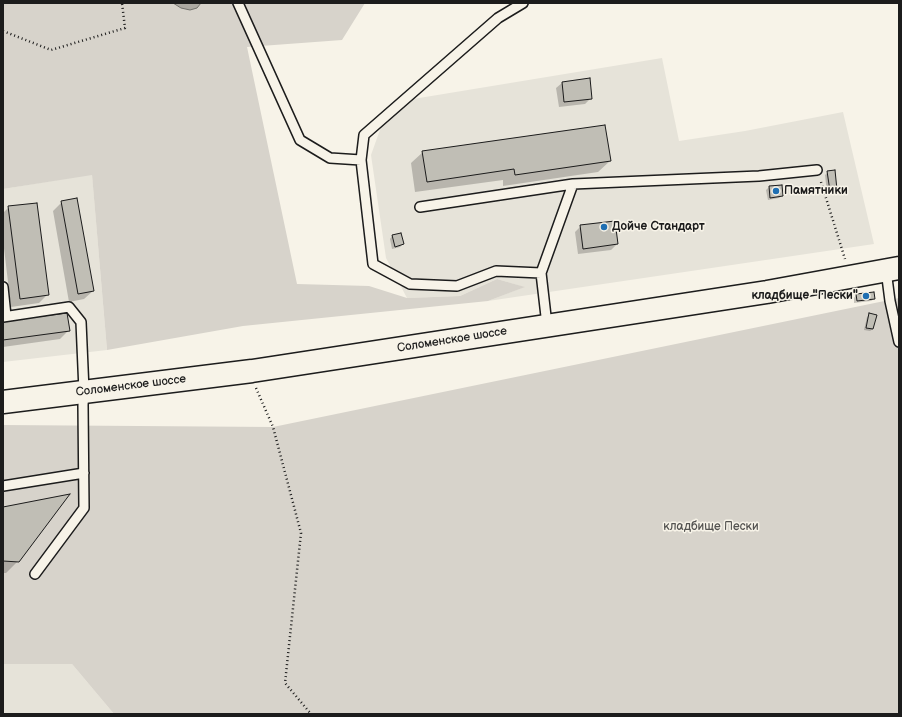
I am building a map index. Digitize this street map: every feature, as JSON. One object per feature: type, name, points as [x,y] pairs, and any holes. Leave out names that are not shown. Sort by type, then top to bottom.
[{"type":"main road","name":"Соломенское шоссе","points":[[3,402],[252,371],[767,292],[893,269]]},
{"type":"lane","points":[[238,3],[300,140],[330,158],[362,160]]},
{"type":"lane","points":[[523,3],[498,18],[364,135],[362,160],[373,264],[410,284],[457,286],[496,271],[541,273]]},
{"type":"lane","points":[[420,207],[573,184],[759,176],[817,170]]},
{"type":"lane","points":[[547,325],[541,273],[573,184]]},
{"type":"lane","points":[[893,269],[890,302],[899,342]]},
{"type":"lane","points":[[3,287],[5,317],[69,307],[81,322],[84,391],[84,508],[35,574]]},
{"type":"lane","points":[[3,486],[84,473]]},
{"type":"path","points":[[3,31],[51,50],[125,28],[122,3]]},
{"type":"path","points":[[817,170],[834,227],[851,276]]},
{"type":"path","points":[[252,371],[252,377],[273,427],[301,533],[285,683],[311,714]]},
{"type":"shaded area","points":[[173,3],[201,3],[197,8],[190,10],[181,8]]},
{"type":"shaded area","points":[[662,58],[679,141],[745,131],[843,112],[874,244],[488,301],[524,287],[497,279],[460,296],[407,298],[386,258],[371,155],[381,127],[401,101]]},
{"type":"shaded area","points":[[92,174],[107,350],[3,362],[3,189]]},
{"type":"shaded area","points":[[3,664],[72,664],[114,714],[3,714]]},
{"type":"green space","points":[[3,3],[173,3],[181,8],[197,8],[201,3],[365,3],[342,40],[247,47],[297,284],[369,286],[407,298],[460,296],[497,279],[525,287],[488,301],[243,326],[107,350],[92,175],[3,189]]},
{"type":"green space","name":"кладбище Пески","points":[[899,298],[899,714],[114,714],[72,664],[3,664],[3,425],[273,427]]},
{"type":"building","points":[[590,78],[592,99],[564,102],[562,82]]},
{"type":"building","points":[[605,125],[611,161],[515,175],[514,169],[427,182],[422,151]]},
{"type":"building","points":[[835,170],[837,190],[830,191],[827,171]]},
{"type":"building","name":"Памятники","points":[[782,185],[783,196],[770,198],[769,186]]},
{"type":"building","points":[[77,198],[94,291],[78,294],[61,201]]},
{"type":"building","points":[[37,203],[49,295],[20,299],[8,206]]},
{"type":"building","points":[[615,221],[618,244],[583,249],[580,225]]},
{"type":"building","points":[[401,233],[404,244],[395,247],[392,235]]},
{"type":"building","points":[[874,292],[875,299],[857,301],[856,294]]},
{"type":"building","points":[[67,313],[70,331],[3,340],[3,321]]},
{"type":"building","points":[[869,313],[877,315],[873,329],[866,328]]},
{"type":"building","points":[[70,494],[19,562],[3,561],[3,507]]},
{"type":"place","name":"Памятники","points":[[776,191]]},
{"type":"place","name":"Дойче Стандарт","points":[[604,227]]},
{"type":"place","name":"кладбище \"Пески\"","points":[[866,296]]}]
